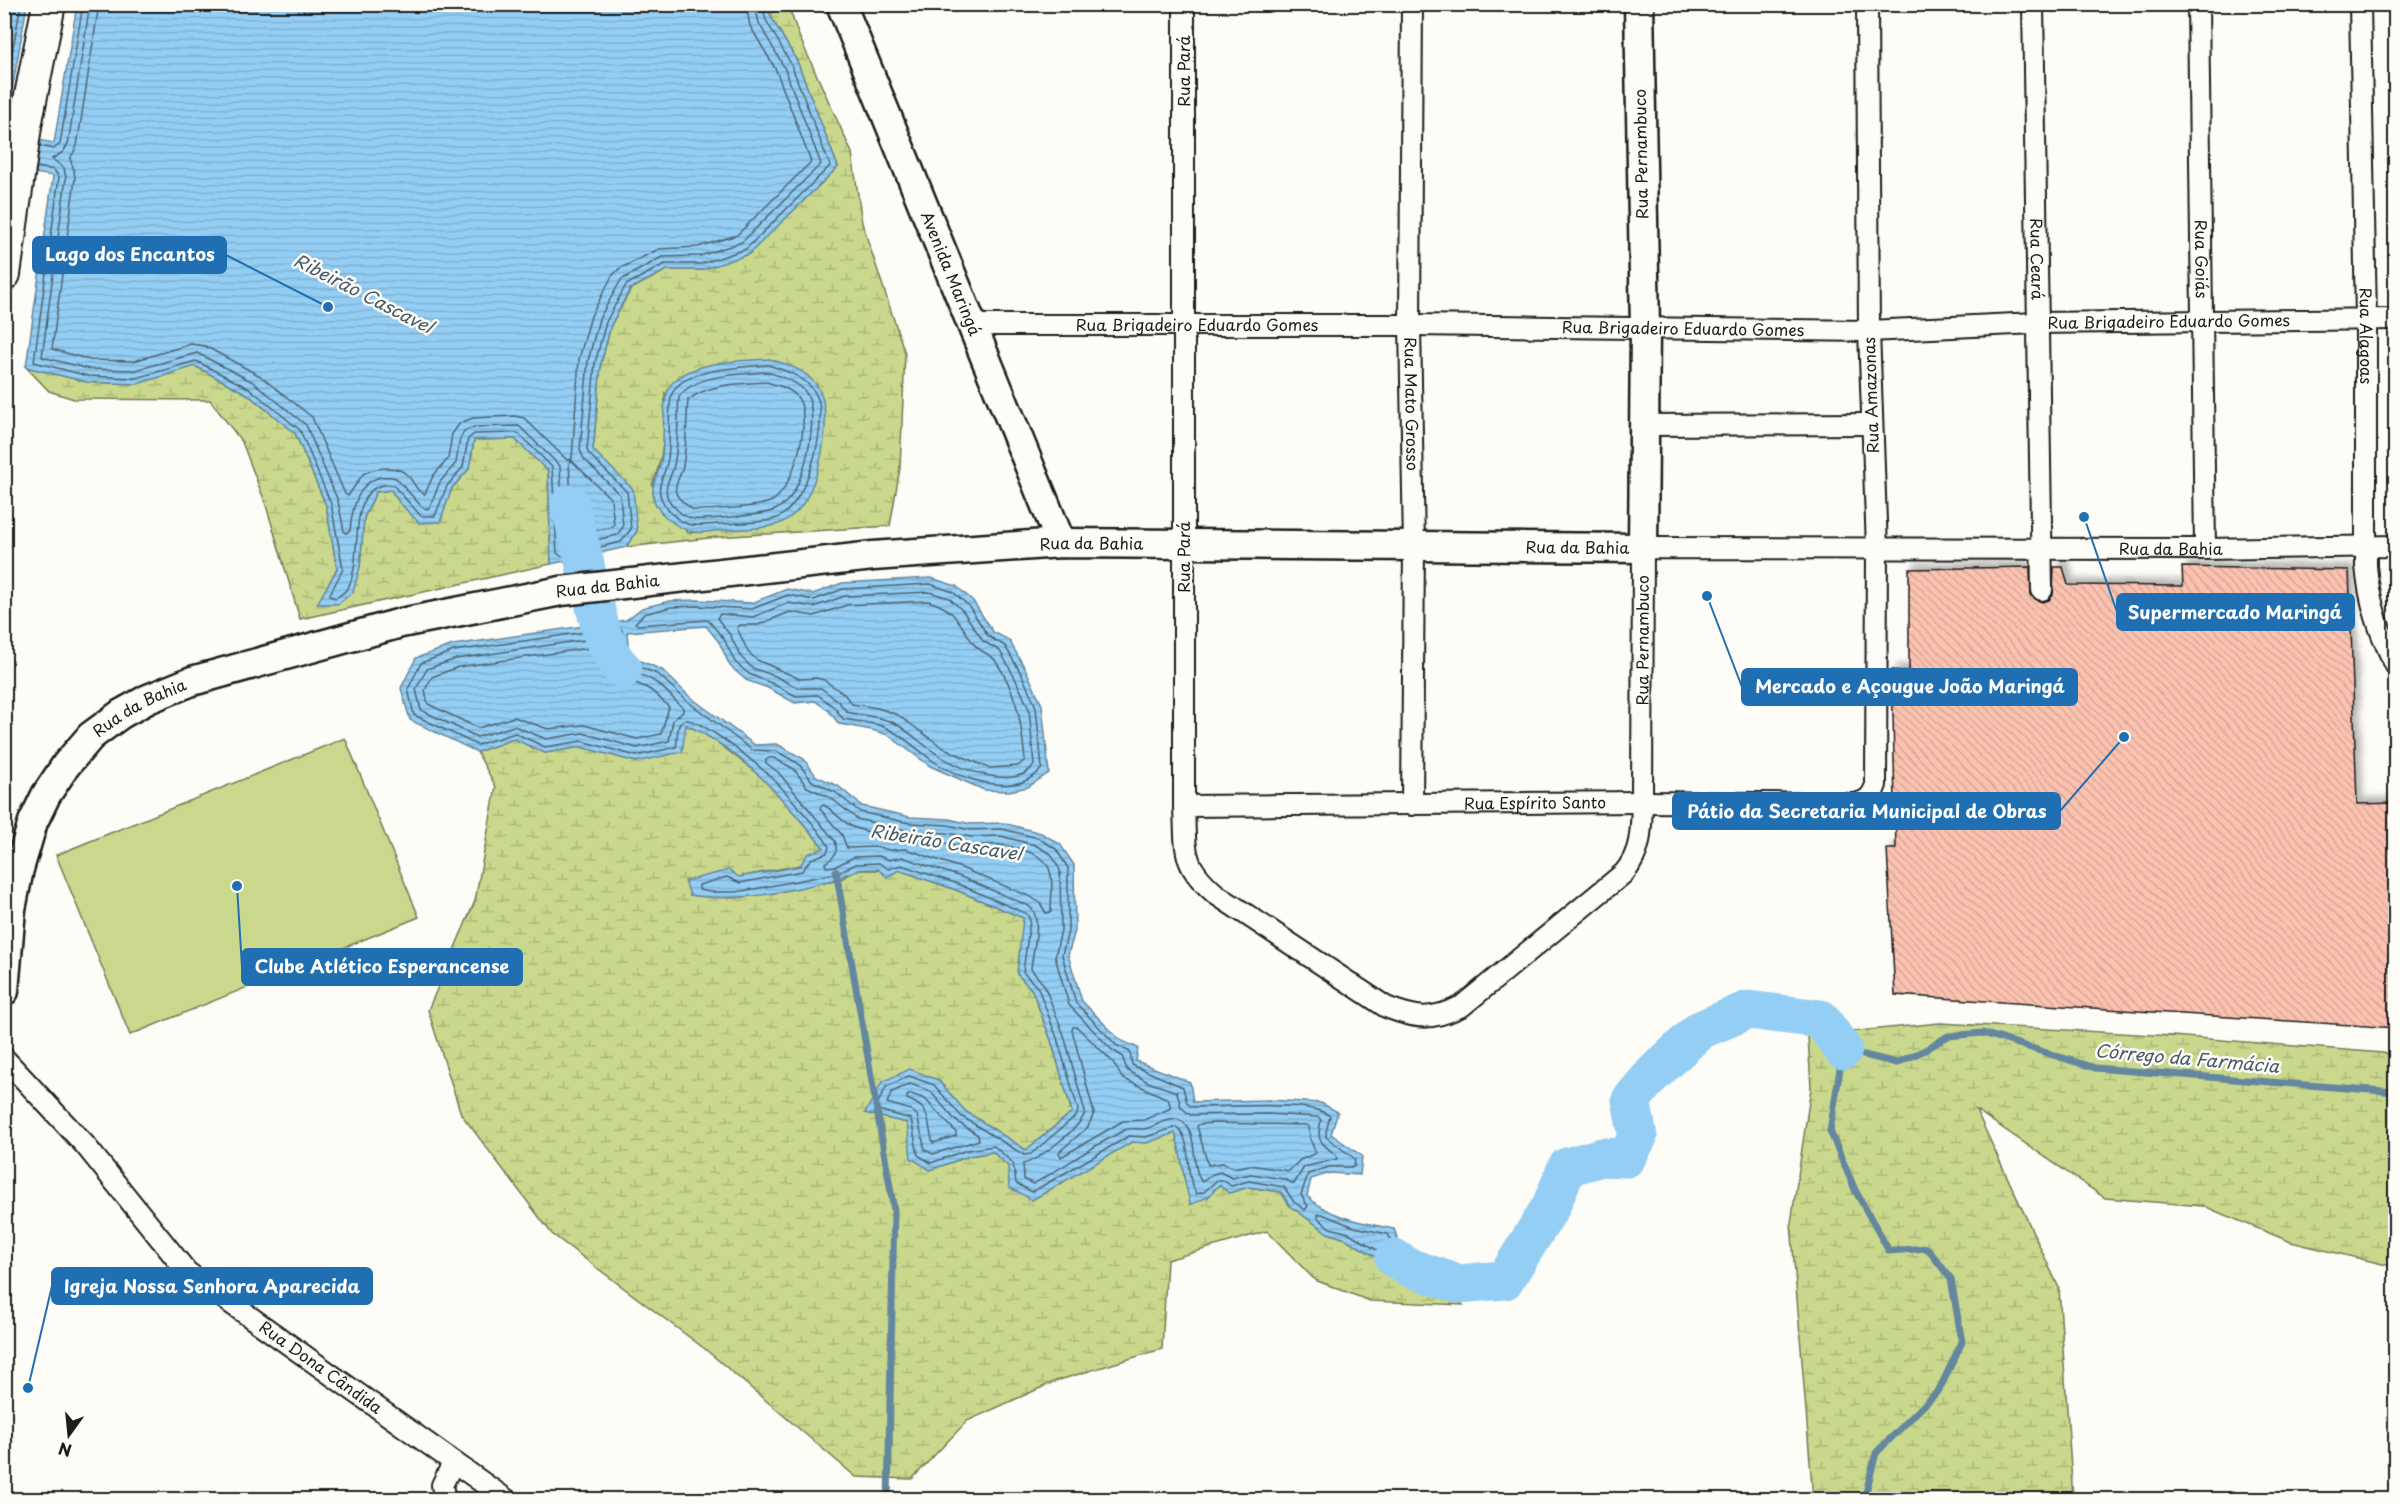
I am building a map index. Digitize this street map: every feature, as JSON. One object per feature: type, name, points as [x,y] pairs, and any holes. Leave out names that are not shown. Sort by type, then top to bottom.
[{"type":"main road","points":[[4,274],[25,126],[49,4]]},
{"type":"street","name":"Avenida Maringá","points":[[842,4],[970,325],[1061,543]]},
{"type":"street","name":"Rua Pará","points":[[1184,4],[1184,806],[1186,851],[1195,875],[1218,895],[1386,1007]]},
{"type":"street","name":"Rua Mato Grosso","points":[[1412,4],[1410,325],[1414,547],[1412,805]]},
{"type":"street","name":"Rua Pernambuco","points":[[1386,1007],[1409,1016],[1427,1018],[1444,1015],[1462,1006],[1624,873],[1637,855],[1640,843],[1642,802],[1645,328],[1639,4]]},
{"type":"street","name":"Rua Amazonas","points":[[1867,4],[1869,331],[1877,549],[1876,785]]},
{"type":"street","name":"Rua Ceará","points":[[2033,4],[2036,323],[2042,590]]},
{"type":"street","name":"Rua Goiás","points":[[2198,4],[2205,549]]},
{"type":"street","name":"Rua Alagoas","points":[[2360,4],[2368,589],[2376,619],[2394,664]]},
{"type":"street","name":"Rua Brigadeiro Eduardo Gomes","points":[[970,325],[1410,325],[1869,331],[2036,323],[2396,320]]},
{"type":"street","points":[[1644,425],[1872,424]]},
{"type":"street","name":"Rua da Bahia","points":[[4,991],[11,909],[19,869],[33,822],[46,795],[66,765],[91,736],[121,714],[192,681],[401,623],[561,591],[873,556],[1061,543],[1877,549],[2205,549],[2396,546]]},
{"type":"street","name":"Rua Espírito Santo","points":[[1184,806],[1642,802],[1855,804],[1869,799],[1876,785]]},
{"type":"street","name":"Rua Dona Cândida","points":[[4,1058],[85,1145],[187,1272],[507,1500]]},
{"type":"street","points":[[445,1500],[442,1485],[453,1462]]},
{"type":"green space","points":[[768,5],[788,5],[799,36],[852,153],[862,223],[905,353],[900,468],[890,526],[718,537],[626,547],[637,531],[593,450],[601,364],[611,325],[631,289],[667,270],[702,270],[803,201],[838,167],[797,61],[771,17]],"holes":[[[665,393],[780,523],[688,533],[652,485],[662,451]]]},
{"type":"green space","points":[[195,366],[247,394],[295,433],[326,505],[337,569],[318,603],[360,567],[364,518],[376,492],[391,490],[399,502],[440,522],[452,488],[469,469],[474,440],[515,439],[548,471],[551,564],[300,619],[265,502],[242,442],[210,400],[74,399],[49,391],[26,367],[87,382],[137,384]]},
{"type":"green space","points":[[686,724],[708,735],[767,781],[824,848],[800,865],[739,877],[686,881],[690,895],[736,898],[841,879],[856,870],[899,870],[1024,918],[1017,974],[1032,990],[1051,1040],[1072,1112],[1026,1150],[965,1111],[938,1080],[865,1113],[907,1123],[930,1170],[969,1156],[993,1152],[1008,1166],[1032,1200],[1132,1141],[1146,1143],[1175,1132],[1188,1189],[1208,1197],[1219,1185],[1229,1193],[1248,1187],[1281,1192],[1290,1206],[1328,1233],[1346,1239],[1395,1268],[1443,1287],[1463,1305],[1370,1301],[1315,1280],[1267,1231],[1167,1260],[1162,1349],[1056,1381],[967,1421],[912,1479],[856,1477],[705,1349],[552,1234],[461,1114],[428,1010],[475,901],[496,787],[477,752],[514,739],[545,753],[581,747],[637,762]]},
{"type":"green space","points":[[345,738],[419,917],[130,1035],[56,855]]},
{"type":"green space","points":[[1940,1023],[2172,1036],[2395,1054],[2395,1267],[2291,1242],[2203,1206],[2105,1198],[1976,1110],[2059,1288],[2073,1499],[1813,1499],[1791,1223],[1811,1088],[1808,1036]]},
{"type":"water","points":[[768,4],[771,17],[797,61],[838,167],[749,254],[702,270],[667,270],[630,289],[611,325],[601,364],[593,450],[633,489],[637,531],[626,547],[551,564],[548,471],[515,439],[474,440],[469,469],[452,488],[440,522],[419,523],[391,490],[376,492],[364,518],[360,567],[353,592],[338,604],[317,604],[337,569],[326,505],[295,433],[247,394],[195,366],[137,384],[87,382],[26,367],[53,176],[5,168],[4,134],[54,143],[77,5]]},
{"type":"water","points":[[4,5],[27,5],[5,130]]},
{"type":"water","points":[[769,359],[803,373],[813,381],[820,392],[824,408],[823,445],[814,482],[807,498],[795,513],[776,525],[700,532],[688,531],[669,520],[660,511],[655,504],[653,494],[660,467],[664,407],[669,388],[673,382],[694,369],[732,361]]},
{"type":"water","points":[[931,578],[956,586],[973,601],[993,632],[1009,640],[1027,672],[1042,705],[1049,773],[1028,787],[1009,791],[984,790],[930,766],[888,735],[839,724],[829,711],[815,701],[795,703],[768,688],[746,680],[730,666],[719,642],[706,626],[627,632],[629,656],[662,670],[690,697],[755,745],[777,744],[804,759],[816,776],[838,786],[862,806],[910,817],[949,819],[971,824],[1003,823],[1041,833],[1060,844],[1074,865],[1075,931],[1068,955],[1082,1001],[1120,1040],[1138,1048],[1136,1061],[1190,1082],[1193,1102],[1268,1100],[1321,1103],[1338,1112],[1331,1134],[1362,1156],[1360,1175],[1330,1173],[1311,1179],[1307,1196],[1337,1215],[1394,1229],[1401,1248],[1439,1266],[1443,1287],[1395,1268],[1346,1239],[1328,1233],[1290,1206],[1281,1192],[1249,1187],[1229,1193],[1219,1185],[1208,1197],[1190,1205],[1175,1133],[1146,1143],[1132,1142],[1032,1200],[1009,1187],[1008,1166],[993,1152],[969,1156],[930,1170],[911,1158],[907,1123],[865,1113],[882,1082],[910,1069],[938,1080],[965,1111],[1026,1150],[1072,1112],[1051,1040],[1032,990],[1017,974],[1023,918],[956,890],[899,870],[887,877],[878,869],[860,870],[833,880],[760,895],[725,898],[690,895],[685,881],[729,870],[739,877],[800,866],[807,854],[824,848],[762,778],[726,748],[686,725],[682,752],[636,762],[581,747],[545,753],[514,739],[477,752],[410,720],[401,688],[416,658],[453,645],[626,620],[642,608],[670,601],[752,603],[787,589],[813,594],[842,583]]},
{"type":"building","points":[[2030,567],[2031,596],[2042,602],[2049,600],[2053,595],[2054,567],[2063,567],[2068,585],[2183,586],[2182,567],[2349,570],[2357,804],[2396,803],[2396,1028],[1895,995],[1887,849],[1896,849],[1892,670],[1909,671],[1909,569]]},
{"type":"waterway","name":"Ribeirão Cascavel","points":[[570,504],[586,569]]},
{"type":"waterway","name":"Ribeirão Cascavel","points":[[595,607],[608,648],[623,669]]},
{"type":"waterway","points":[[836,871],[894,1210],[888,1500]]},
{"type":"waterway","name":"Ribeirão Cascavel","points":[[1394,1258],[1408,1267],[1458,1284],[1505,1280],[1551,1206],[1567,1167],[1602,1157],[1626,1158],[1638,1137],[1631,1100],[1652,1075],[1700,1030],[1748,1010],[1821,1019],[1843,1050]]},
{"type":"waterway","name":"Córrego da Farmácia","points":[[1864,1500],[1876,1453],[1939,1390],[1962,1342],[1951,1279],[1927,1248],[1889,1251],[1855,1190],[1830,1131],[1843,1050],[1897,1063],[1948,1036],[1983,1033],[2095,1068],[2396,1092]]},
{"type":"place","name":"Lago dos Encantos","points":[[328,307]]},
{"type":"place","name":"Supermercado Maringá","points":[[2084,517]]},
{"type":"place","name":"Mercado e Açougue João Maringá","points":[[1707,596]]},
{"type":"place","name":"Pátio da Secretaria Municipal de Obras","points":[[2124,737]]},
{"type":"place","name":"Clube Atlético Esperancense","points":[[237,886]]},
{"type":"place","name":"Igreja Nossa Senhora Aparecida","points":[[28,1388]]}]
